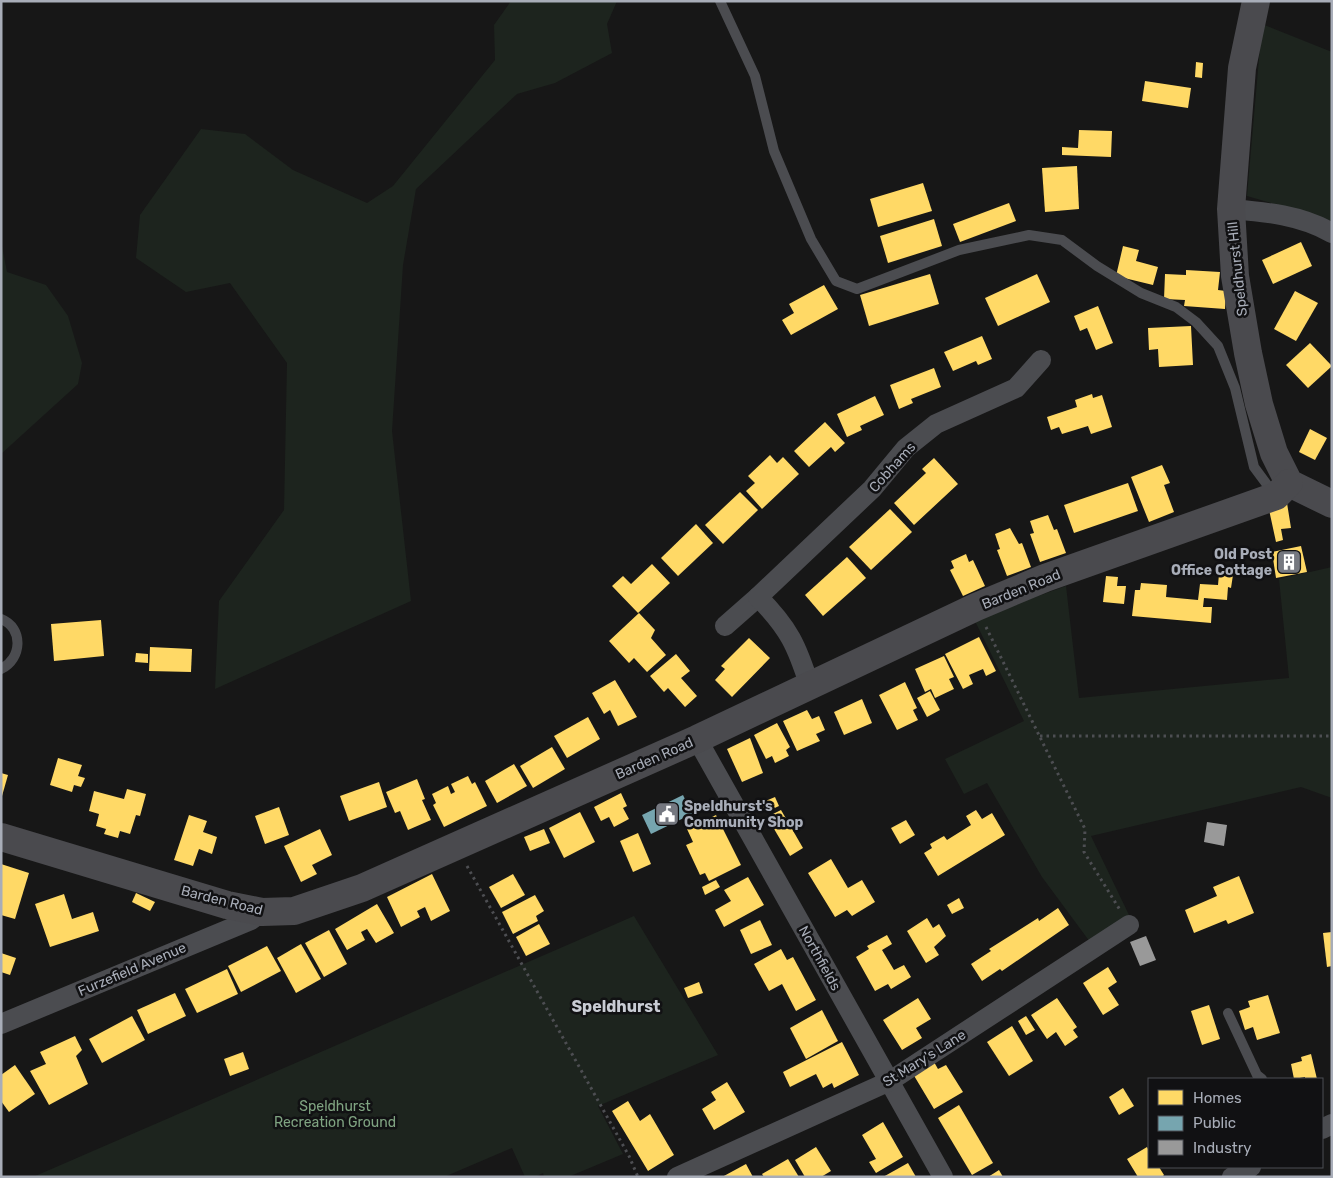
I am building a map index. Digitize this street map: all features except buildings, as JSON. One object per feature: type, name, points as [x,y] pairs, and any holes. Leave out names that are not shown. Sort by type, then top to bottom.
[{"type":"street","name":"Speldhurst Hill","points":[[1256,1],[1242,68],[1232,209],[1235,276],[1259,404],[1283,490]]},
{"type":"street","points":[[1232,209],[1276,213],[1320,226],[1332,233]]},
{"type":"street","name":"Cobhams","points":[[725,626],[758,598],[872,490],[906,448],[936,424],[1016,388],[1041,360]]},
{"type":"street","points":[[1283,490],[1332,504]]},
{"type":"street","name":"Barden Road","points":[[1,836],[227,905],[262,912],[294,911],[362,888],[697,739],[976,607],[1045,578],[1283,490]]},
{"type":"street","points":[[758,598],[778,617],[798,650],[810,687]]},
{"type":"street","name":"Northfields","points":[[697,739],[943,1177]]},
{"type":"street","name":"Furzefield Avenue","points":[[1,1024],[251,920],[262,912]]},
{"type":"street","name":"St Mary's Lane","points":[[677,1177],[890,1081],[1129,925]]},
{"type":"street","points":[[1232,1177],[1249,1168]]},
{"type":"lane","points":[[720,1],[755,76],[774,152],[811,239],[836,281],[857,289],[959,250],[1029,235],[1062,240],[1097,266],[1141,294],[1176,307],[1196,322],[1218,346],[1235,388],[1254,467],[1283,490]]},
{"type":"lane","points":[[1,619],[12,626],[18,643],[13,660],[1,669]]},
{"type":"lane","points":[[1228,1013],[1257,1075],[1261,1078]]},
{"type":"path","points":[[976,607],[1085,829],[1084,852],[1129,925]]},
{"type":"path","points":[[1040,736],[1332,736]]},
{"type":"path","points":[[456,846],[629,1156],[638,1177]]},
{"type":"green space","points":[[511,1],[617,1],[607,24],[612,53],[555,83],[517,94],[416,189],[403,265],[392,431],[411,601],[215,689],[219,601],[284,510],[287,363],[230,283],[186,292],[136,258],[140,215],[201,129],[245,134],[293,170],[367,203],[393,186],[495,60],[494,25]]},
{"type":"green space","points":[[1262,24],[1332,52],[1332,221],[1247,196]]},
{"type":"green space","points":[[1,241],[7,272],[46,285],[68,316],[82,363],[78,384],[1,454]]},
{"type":"green space","points":[[1332,567],[1332,798],[1301,787],[1091,836],[1129,915],[1090,942],[1042,877],[987,783],[964,794],[945,759],[1024,721],[974,619],[1066,586],[1079,698],[1289,678],[1279,579]]},
{"type":"green space","name":"Speldhurst Recreation Ground","points":[[634,916],[718,1055],[598,1106],[623,1154],[568,1177],[544,1177],[543,1173],[535,1177],[525,1177],[512,1148],[444,1177],[33,1177]]},
{"type":"place","name":"Old Post Office Cottage","points":[[1289,562]]},
{"type":"place","name":"Speldhurst's Community Shop","points":[[667,814]]},
{"type":"district","name":"Speldhurst","points":[[616,1006]]}]
